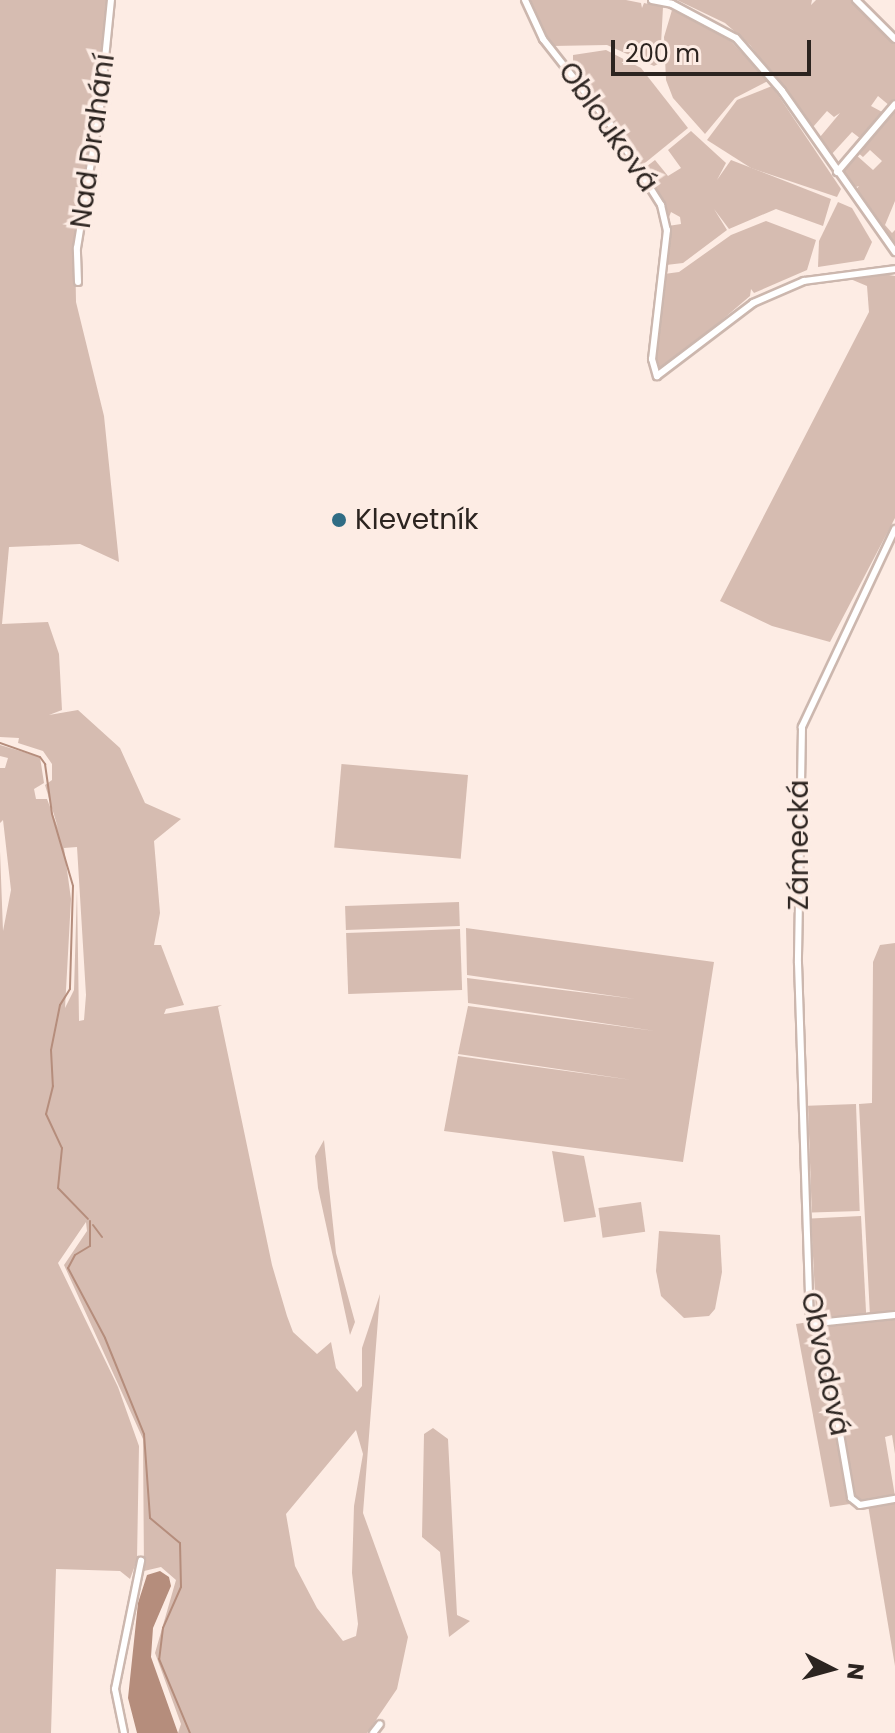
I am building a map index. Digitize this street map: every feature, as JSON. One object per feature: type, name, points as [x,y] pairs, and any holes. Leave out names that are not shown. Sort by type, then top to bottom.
[{"type":"street","name":"Nad Drahání","points":[[78,282],[77,248],[100,108],[111,0]]},
{"type":"street","name":"Oblouková","points":[[525,0],[543,39],[610,124],[661,205],[667,230],[656,307],[652,369],[657,376],[753,303],[804,281],[895,269]]},
{"type":"street","points":[[652,0],[686,10],[736,38],[782,91],[894,250]]},
{"type":"street","points":[[856,0],[895,39]]},
{"type":"street","points":[[837,172],[895,104]]},
{"type":"street","name":"Zámecká","points":[[804,1181],[798,963],[802,727],[895,529]]},
{"type":"street","name":"Obvodová","points":[[804,1181],[810,1319],[817,1323],[851,1498],[860,1505],[895,1499]]},
{"type":"street","points":[[817,1323],[895,1315]]},
{"type":"street","points":[[124,1733],[115,1689],[141,1561]]},
{"type":"street","points":[[373,1733],[380,1724]]},
{"type":"shaded area","points":[[0,0],[109,0],[99,100],[75,245],[76,302],[104,416],[119,562],[80,544],[9,547],[2,624],[48,622],[59,654],[62,710],[49,715],[78,710],[120,748],[145,803],[181,819],[154,841],[160,913],[154,945],[161,945],[184,1005],[166,1009],[164,1014],[222,1005],[218,1007],[272,1265],[287,1316],[293,1332],[317,1354],[331,1342],[336,1368],[357,1392],[362,1386],[362,1348],[380,1294],[363,1513],[408,1637],[397,1689],[367,1733],[178,1733],[181,1724],[155,1653],[176,1580],[161,1567],[144,1571],[143,1439],[64,1265],[87,1231],[86,1222],[58,1263],[118,1387],[139,1446],[137,1560],[130,1579],[120,1571],[56,1569],[51,1733],[0,1733],[0,851],[3,931],[11,890],[3,820],[0,823],[0,768],[5,768],[8,758],[0,756],[0,745],[40,757],[44,783],[34,789],[36,799],[47,799],[58,828],[45,785],[52,780],[52,764],[43,751],[18,743],[19,738],[0,737]],"holes":[[[77,847],[86,995],[84,1020],[79,1021],[77,889],[74,990],[65,1008],[71,899],[64,848]],[[356,1430],[363,1454],[354,1506],[352,1573],[358,1624],[356,1636],[343,1641],[317,1608],[295,1566],[286,1514]]]},
{"type":"shaded area","points":[[528,0],[626,0],[641,3],[642,8],[644,3],[663,7],[660,63],[654,66],[607,45],[552,46]]},
{"type":"shaded area","points":[[677,0],[812,0],[811,5],[816,0],[855,0],[895,41],[895,101],[890,106],[878,96],[871,106],[884,113],[861,139],[852,132],[831,155],[820,137],[840,113],[834,117],[827,111],[813,127],[750,45],[725,23]]},
{"type":"shaded area","points":[[672,10],[727,37],[768,81],[735,98],[705,134],[673,98],[666,80],[664,37]]},
{"type":"shaded area","points":[[606,50],[641,68],[688,128],[640,167],[573,68],[573,55]]},
{"type":"shaded area","points":[[772,86],[841,189],[837,197],[751,168],[707,140],[737,100]]},
{"type":"shaded area","points":[[895,108],[895,201],[885,225],[892,233],[895,230],[895,244],[855,191],[859,186],[853,188],[843,172],[855,154],[873,170],[882,161],[870,150],[863,157],[857,152]]},
{"type":"shaded area","points":[[691,131],[726,163],[717,180],[731,160],[831,199],[823,226],[776,209],[729,229],[714,209],[727,230],[683,263],[666,265],[668,226],[681,224],[680,217],[671,212],[668,220],[665,206],[642,170],[655,160],[668,176],[681,168],[668,150]]},
{"type":"shaded area","points":[[838,202],[852,208],[872,242],[864,260],[818,267],[819,241]]},
{"type":"shaded area","points":[[766,221],[816,240],[807,270],[754,293],[751,289],[750,296],[660,373],[654,366],[664,274],[679,272],[731,235]]},
{"type":"shaded area","points":[[871,272],[895,276],[895,518],[830,642],[772,626],[720,601],[869,312],[867,286],[848,278]]},
{"type":"shaded area","points":[[341,764],[468,775],[461,859],[334,848]]},
{"type":"shaded area","points":[[459,902],[460,926],[346,930],[345,906]]},
{"type":"shaded area","points":[[466,928],[714,962],[683,1162],[444,1131],[458,1056],[632,1080],[458,1054],[468,1006],[655,1031],[468,1003],[467,978],[635,999],[467,975]]},
{"type":"shaded area","points":[[460,929],[462,990],[348,994],[346,933]]},
{"type":"shaded area","points":[[895,943],[895,1314],[870,1316],[859,1104],[872,1103],[873,962],[880,945]]},
{"type":"shaded area","points":[[856,1104],[860,1211],[812,1213],[808,1106]]},
{"type":"shaded area","points":[[324,1140],[336,1253],[355,1322],[350,1335],[318,1188],[315,1156]]},
{"type":"shaded area","points":[[552,1151],[584,1156],[596,1217],[564,1222]]},
{"type":"shaded area","points":[[641,1202],[645,1232],[603,1238],[598,1208]]},
{"type":"shaded area","points":[[861,1216],[866,1316],[816,1318],[811,1219]]},
{"type":"shaded area","points":[[659,1231],[720,1235],[722,1272],[715,1309],[709,1316],[684,1318],[661,1296],[656,1271]]},
{"type":"shaded area","points":[[895,1317],[895,1454],[892,1435],[885,1437],[895,1496],[859,1502],[853,1498],[824,1328],[829,1321]]},
{"type":"shaded area","points":[[809,1322],[820,1332],[850,1504],[830,1507],[796,1324]]},
{"type":"shaded area","points":[[433,1428],[448,1439],[457,1615],[470,1621],[449,1637],[440,1552],[422,1537],[424,1434]]},
{"type":"shaded area","points":[[895,1500],[895,1666],[868,1505]]},
{"type":"shaded area","points":[[160,1571],[169,1577],[171,1586],[153,1628],[151,1657],[178,1733],[137,1733],[128,1698],[138,1603],[147,1575]]},
{"type":"waterway","points":[[0,743],[40,757],[45,764],[52,814],[73,886],[70,989],[60,1005],[51,1050],[53,1086],[46,1114],[62,1148],[58,1188],[88,1219]]},
{"type":"waterway","points":[[90,1221],[90,1246],[75,1255],[68,1268],[105,1338],[144,1434],[150,1518],[180,1543],[181,1587],[163,1628],[159,1659],[190,1733]]},
{"type":"waterway","points":[[93,1225],[102,1237]]},
{"type":"place","name":"Klevetník","points":[[339,520]]}]
